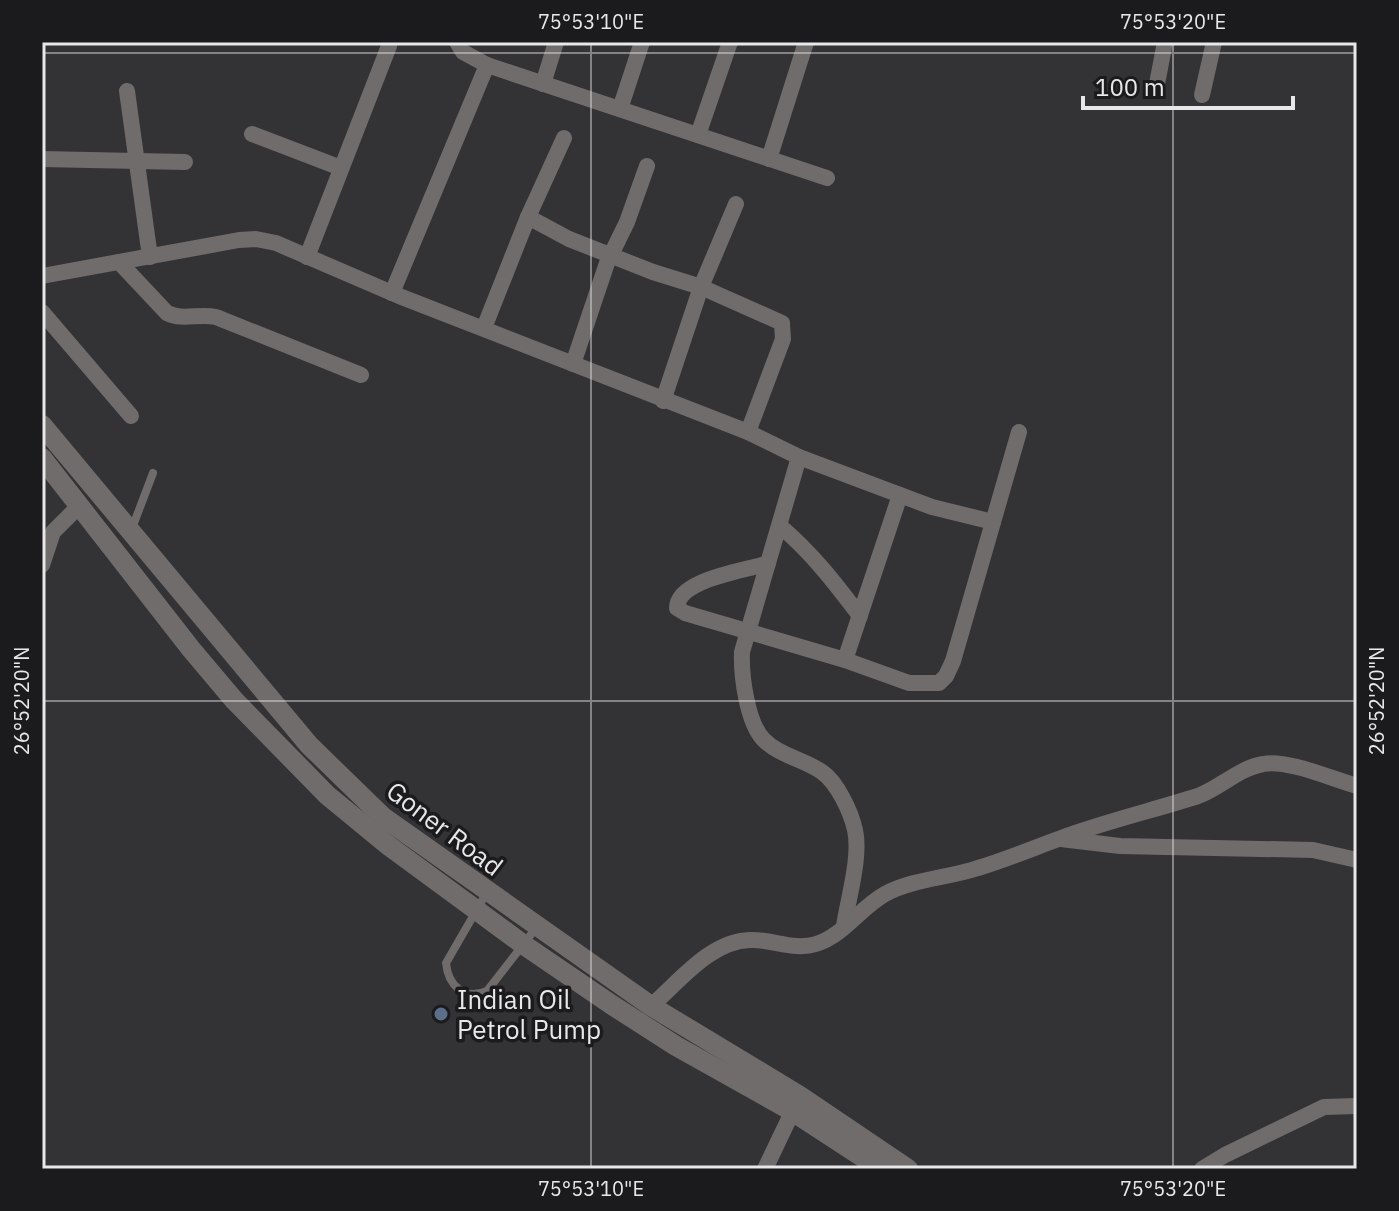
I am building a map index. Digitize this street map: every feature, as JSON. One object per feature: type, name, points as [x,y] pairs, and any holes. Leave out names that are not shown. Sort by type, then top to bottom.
[{"type":"street","points":[[457,42],[463,52],[487,65],[827,178]]},
{"type":"street","points":[[543,84],[556,42]]},
{"type":"street","points":[[620,109],[642,42]]},
{"type":"street","points":[[698,135],[730,42]]},
{"type":"street","points":[[769,159],[806,42]]},
{"type":"street","points":[[1156,89],[1165,42]]},
{"type":"street","points":[[1202,95],[1214,42]]},
{"type":"street","points":[[307,257],[389,46]]},
{"type":"street","points":[[392,293],[487,65]]},
{"type":"street","points":[[127,91],[150,257]]},
{"type":"street","points":[[252,134],[341,168]]},
{"type":"street","points":[[484,328],[528,217],[564,138]]},
{"type":"street","points":[[42,159],[185,162]]},
{"type":"street","points":[[573,364],[611,255],[627,222],[647,166]]},
{"type":"street","points":[[663,401],[701,287],[736,204]]},
{"type":"street","points":[[528,217],[569,239],[701,287],[782,323],[783,339],[748,432]]},
{"type":"street","points":[[42,276],[256,239],[276,243],[392,293],[748,432],[799,457],[932,507],[993,522]]},
{"type":"street","points":[[119,262],[167,313],[176,318],[216,317],[361,375]]},
{"type":"street","points":[[42,312],[131,416]]},
{"type":"street","points":[[768,563],[694,585],[681,594],[677,608],[909,683],[939,683],[953,661],[1019,432]]},
{"type":"street","name":"Goner Road","points":[[45,435],[131,531],[309,745],[383,817],[482,900],[524,945],[676,1046],[796,1104],[908,1169]]},
{"type":"street","points":[[799,457],[742,652],[741,665],[751,719],[762,738],[822,772],[835,786],[855,830],[856,852],[844,926]]},
{"type":"street","name":"Goner Road","points":[[42,458],[234,700],[327,795],[389,846],[482,900],[537,927],[796,1104],[881,1169]]},
{"type":"street","points":[[845,660],[900,495]]},
{"type":"street","points":[[42,565],[53,532],[80,505]]},
{"type":"street","points":[[780,526],[826,570],[860,616]]},
{"type":"street","points":[[234,700],[256,682]]},
{"type":"street","points":[[651,1006],[715,950],[751,940],[795,947],[815,945],[832,937],[885,894],[923,880],[969,871],[1202,794],[1248,768],[1262,764],[1291,767],[1357,786]]},
{"type":"street","points":[[1060,839],[1133,847],[1313,850],[1357,860]]},
{"type":"street","points":[[765,1169],[796,1104]]},
{"type":"street","points":[[1202,1169],[1324,1107],[1357,1106]]},
{"type":"lane","points":[[131,531],[153,473]]},
{"type":"lane","points":[[482,900],[446,963],[452,985],[466,994],[487,991],[537,927]]},
{"type":"place","name":"Indian Oil Petrol Pump","points":[[441,1014]]}]
